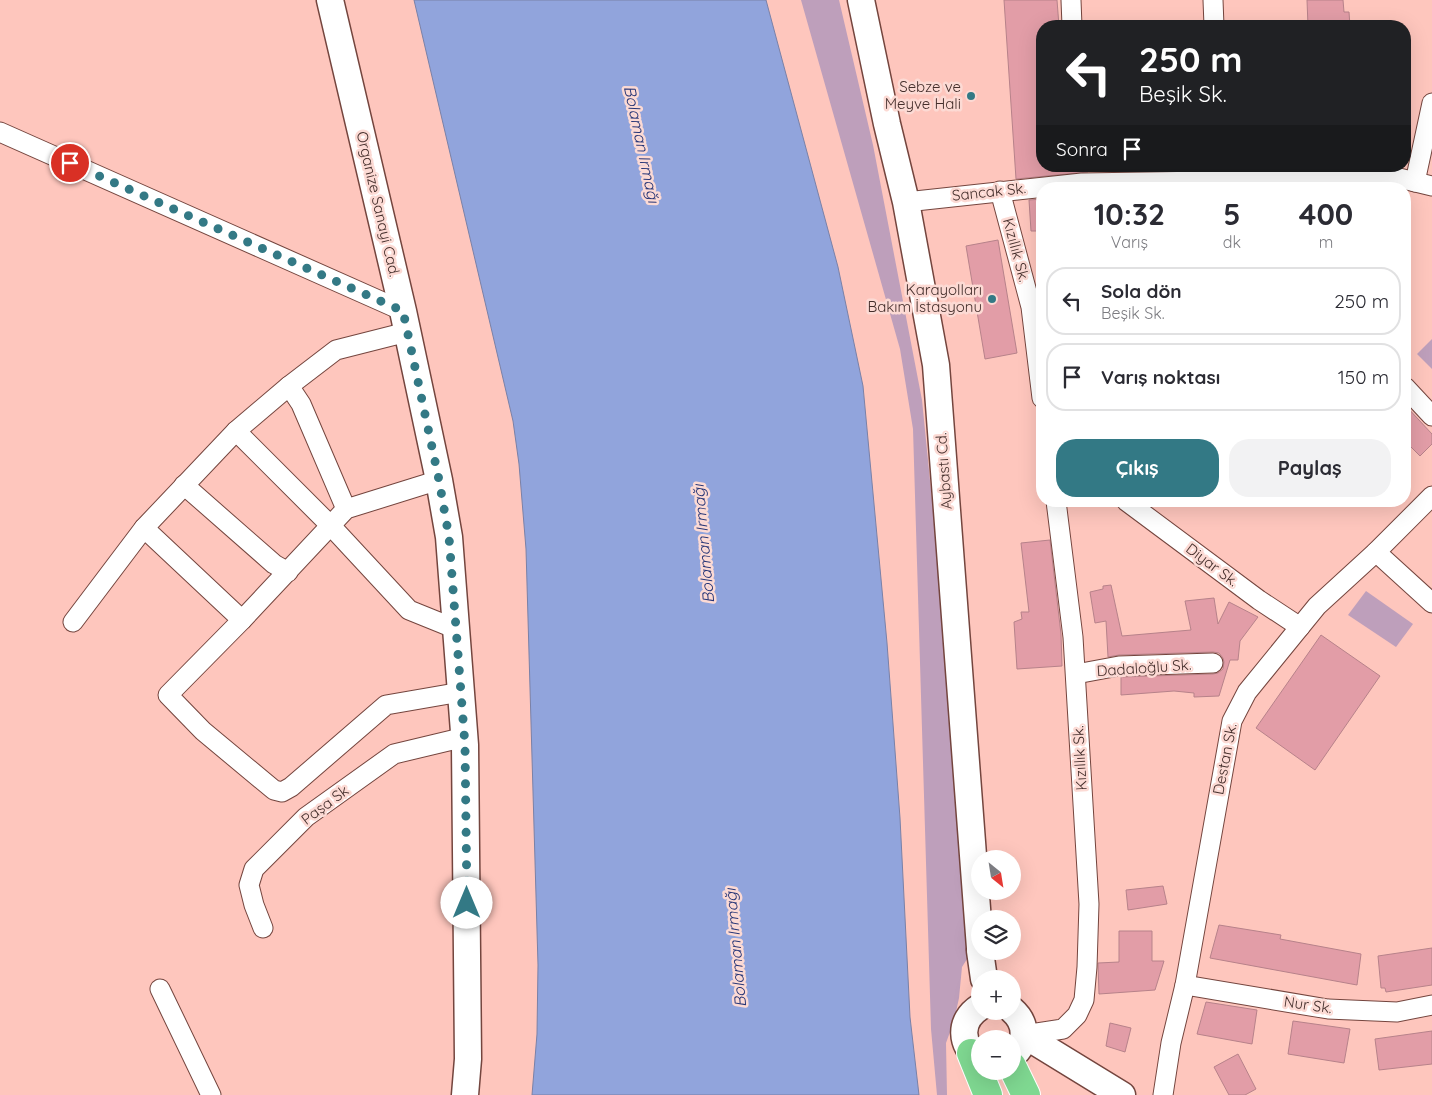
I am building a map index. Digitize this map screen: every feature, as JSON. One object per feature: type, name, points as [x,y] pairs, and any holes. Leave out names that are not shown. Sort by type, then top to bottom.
[{"type":"highway","points":[[983,1080],[988,1095]]},
{"type":"highway","points":[[1019,1080],[1026,1095]]},
{"type":"main road","name":"Organize Sanayi Cad.","points":[[330,0],[405,321],[439,480],[449,537],[465,737],[468,1049],[465,1095]]},
{"type":"main road","name":"Aybastı Cd.","points":[[861,0],[887,124],[906,202],[936,365],[977,910]]},
{"type":"main road","points":[[971,1014],[965,1024],[964,1034],[966,1044],[971,1050]]},
{"type":"main road","points":[[1021,1020],[1023,1026],[1021,1034]]},
{"type":"main road","points":[[1021,1047],[1122,1095]]},
{"type":"street","points":[[1071,0],[1072,20]]},
{"type":"street","points":[[1213,0],[1214,20]]},
{"type":"street","points":[[1424,184],[1432,103]]},
{"type":"street","points":[[0,132],[405,321]]},
{"type":"street","name":"Sancak Sk.","points":[[1043,182],[1081,174],[1220,179],[1399,178],[1424,184]]},
{"type":"street","name":"Sancak Sk.","points":[[906,202],[1000,191],[1036,183]]},
{"type":"street","name":"Kızıllık Sk.","points":[[1000,191],[1036,304]]},
{"type":"street","points":[[73,622],[144,528],[236,431],[289,386],[336,350],[405,321]]},
{"type":"street","points":[[289,386],[301,404],[346,510]]},
{"type":"street","points":[[1411,393],[1432,416]]},
{"type":"street","points":[[236,431],[331,526],[410,610],[456,628]]},
{"type":"street","points":[[439,480],[346,510],[168,695],[203,731],[274,790],[282,792],[291,787],[386,705],[461,692]]},
{"type":"street","points":[[184,485],[274,564],[288,572]]},
{"type":"street","name":"Destan Sk.","points":[[1163,1095],[1170,1043],[1185,985],[1232,721],[1247,692],[1317,606],[1376,552],[1432,496]]},
{"type":"street","name":"Kızıllık Sk.","points":[[1021,1045],[1063,1028],[1077,1015],[1084,1000],[1087,967],[1089,904],[1076,674],[1057,507]]},
{"type":"street","name":"Diyar Sk.","points":[[1134,507],[1258,600],[1300,627]]},
{"type":"street","points":[[144,528],[242,620]]},
{"type":"street","points":[[1376,552],[1432,603]]},
{"type":"street","name":"Dadaloğlu Sk.","points":[[1076,674],[1119,666],[1213,663]]},
{"type":"street","name":"Paşa Sk","points":[[263,928],[254,906],[250,885],[254,869],[306,817],[394,754],[465,737]]},
{"type":"street","name":"Nur Sk.","points":[[1185,985],[1328,1009],[1397,1012],[1432,1005]]},
{"type":"street","points":[[160,989],[211,1095]]},
{"type":"shaded area","points":[[801,0],[839,0],[873,145],[922,400],[942,601],[969,956],[962,967],[959,998],[954,1021],[946,1043],[947,1095],[937,1095],[931,1029],[913,429],[900,349]]},
{"type":"shaded area","points":[[1432,339],[1432,369],[1417,354]]},
{"type":"shaded area","points":[[1366,591],[1413,624],[1396,647],[1348,615]]},
{"type":"water","name":"Bolaman Irmağı","points":[[414,0],[766,0],[838,267],[863,386],[887,643],[900,818],[910,1017],[919,1095],[532,1095],[537,1034],[538,965],[526,549],[519,464],[513,421]]},
{"type":"building","points":[[1004,0],[1057,0],[1059,20],[1036,20],[1036,172],[1088,172],[1016,179]]},
{"type":"building","points":[[1307,0],[1343,0],[1344,12],[1349,12],[1350,20],[1308,20]]},
{"type":"building","points":[[1036,199],[1036,231],[1031,231],[1029,200]]},
{"type":"building","name":"Karayolları Bakım İstasyonu","points":[[998,240],[1017,353],[985,359],[966,246]]},
{"type":"building","points":[[1411,411],[1432,434],[1432,444],[1420,456],[1411,447]]},
{"type":"building","points":[[1050,540],[1061,634],[1062,666],[1017,669],[1014,622],[1022,619],[1021,612],[1029,612],[1021,543]]},
{"type":"building","points":[[1111,585],[1122,636],[1191,630],[1185,601],[1214,598],[1218,624],[1229,602],[1258,617],[1240,641],[1238,660],[1230,660],[1219,696],[1194,697],[1194,693],[1174,691],[1121,695],[1121,677],[1213,674],[1223,669],[1224,662],[1219,653],[1213,652],[1108,657],[1106,621],[1095,623],[1090,592],[1103,589],[1103,586]]},
{"type":"building","points":[[1321,635],[1380,676],[1315,770],[1256,728]]},
{"type":"building","points":[[1163,886],[1167,904],[1128,910],[1126,890]]},
{"type":"building","points":[[1219,925],[1281,935],[1280,939],[1361,954],[1357,985],[1210,958]]},
{"type":"building","points":[[1119,931],[1152,931],[1152,961],[1164,961],[1155,990],[1099,994],[1098,963],[1119,962]]},
{"type":"building","points":[[1432,948],[1432,985],[1386,992],[1385,988],[1381,988],[1378,956]]},
{"type":"building","points":[[1206,1002],[1257,1010],[1252,1044],[1197,1034]]},
{"type":"building","points":[[1293,1021],[1350,1029],[1344,1063],[1288,1054]]},
{"type":"building","points":[[1110,1023],[1131,1028],[1125,1052],[1106,1046]]},
{"type":"building","points":[[1432,1031],[1432,1064],[1379,1070],[1375,1039]]},
{"type":"building","points":[[1238,1054],[1256,1089],[1245,1095],[1229,1095],[1214,1067]]},
{"type":"place","name":"Sebze ve Meyve Hali","points":[[971,96]]},
{"type":"place","name":"Karayolları Bakım İstasyonu","points":[[992,299]]},
{"type":"route","points":[[70,163],[403,311],[439,480],[449,537],[465,745],[467,903]]}]
